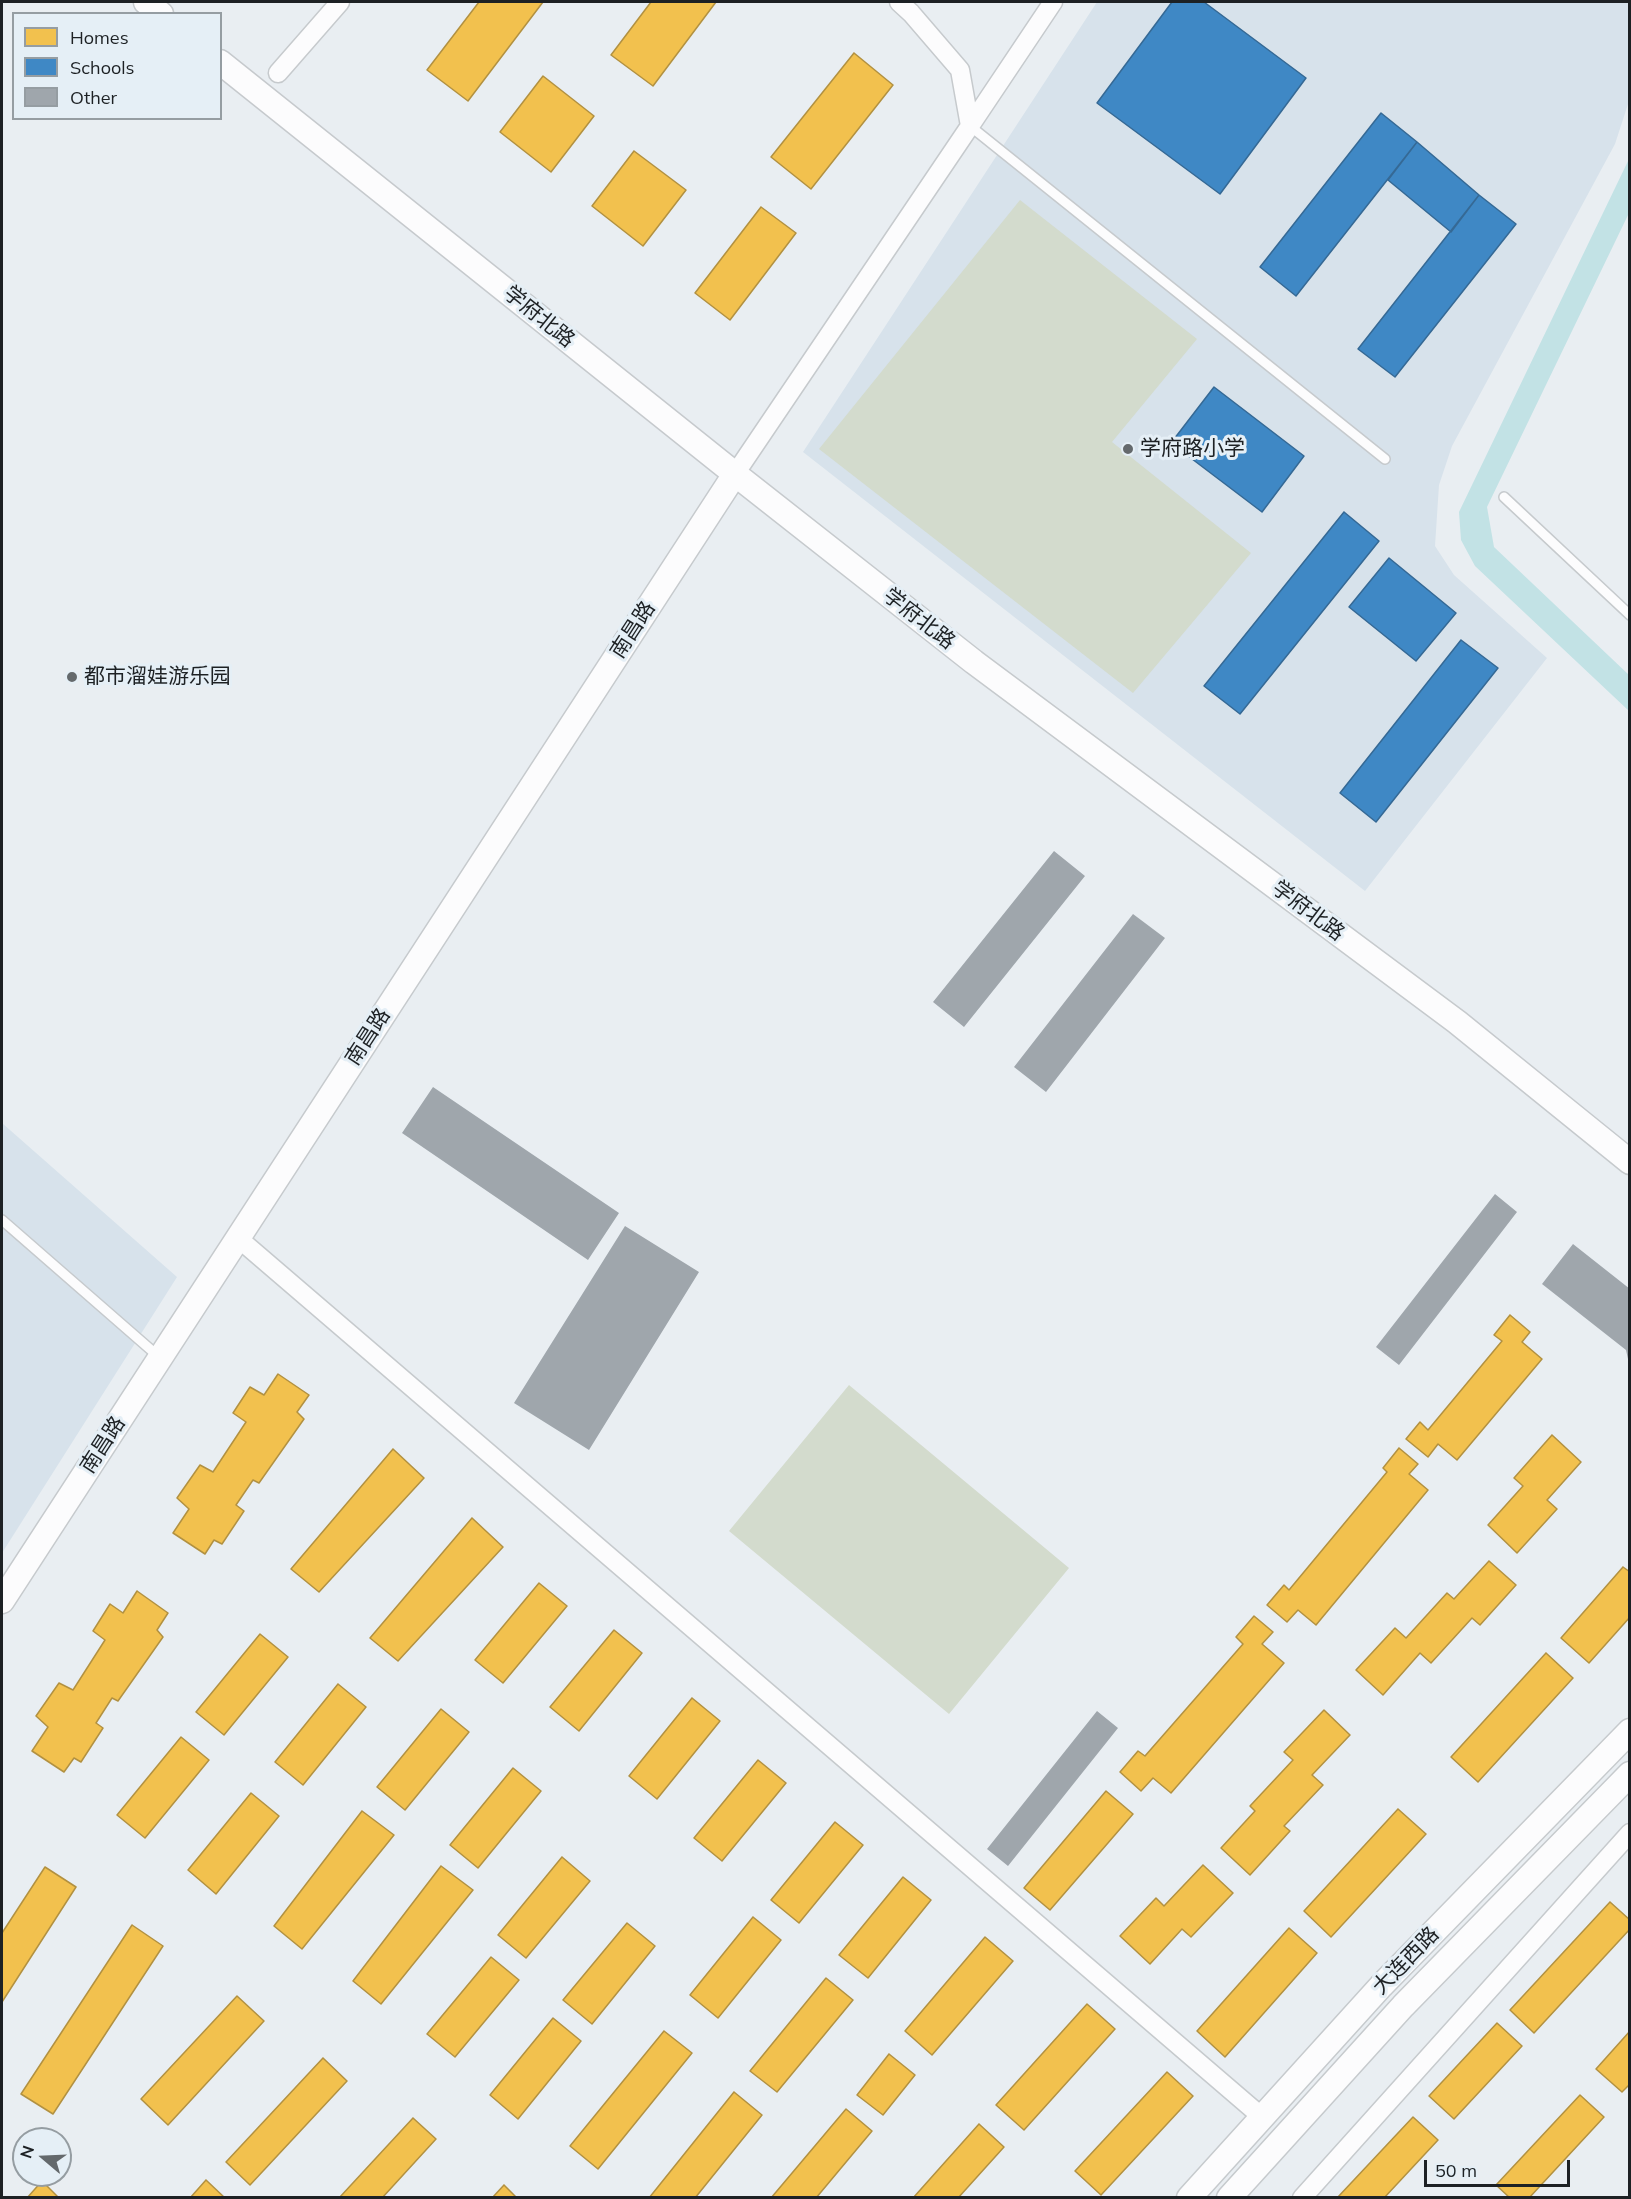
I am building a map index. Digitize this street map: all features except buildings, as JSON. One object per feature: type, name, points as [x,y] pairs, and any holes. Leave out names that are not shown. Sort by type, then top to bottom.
[{"type":"street","points":[[146,2],[158,12]]},
{"type":"street","points":[[278,73],[340,2]]},
{"type":"street","points":[[900,2],[960,70],[970,126]]},
{"type":"street","points":[[735,474],[1053,2]]},
{"type":"street","name":"学府北路","points":[[222,64],[974,662],[1457,1022],[1629,1162]]},
{"type":"street","name":"南昌路","points":[[2,1601],[735,474]]},
{"type":"street","points":[[238,1238],[1262,2117]]},
{"type":"street","name":"大连西路","points":[[1189,2198],[1381,1986],[1629,1731]]},
{"type":"street","name":"大连西路","points":[[1229,2198],[1403,2006],[1629,1774]]},
{"type":"street","points":[[1302,2198],[1629,1833]]},
{"type":"lane","points":[[970,126],[1385,459]]},
{"type":"lane","points":[[1504,497],[1629,615]]},
{"type":"lane","points":[[2,1221],[160,1358]]},
{"type":"shaded area","name":"学府路小学","points":[[1097,2],[1629,2],[1629,101],[1615,144],[1452,446],[1439,485],[1435,546],[1454,575],[1547,658],[1365,891],[803,452]]},
{"type":"shaded area","points":[[1020,200],[1197,339],[1112,442],[1251,553],[1133,693],[819,449]]},
{"type":"shaded area","points":[[2,1123],[177,1277],[2,1553]]},
{"type":"shaded area","points":[[849,1385],[1069,1568],[949,1714],[729,1531]]},
{"type":"water","points":[[1629,159],[1629,213],[1487,507],[1494,547],[1629,675],[1629,711],[1475,566],[1461,540],[1459,512]]},
{"type":"place","name":"学府路小学","points":[[1128,449]]},
{"type":"place","name":"都市溜娃游乐园","points":[[72,677]]}]
